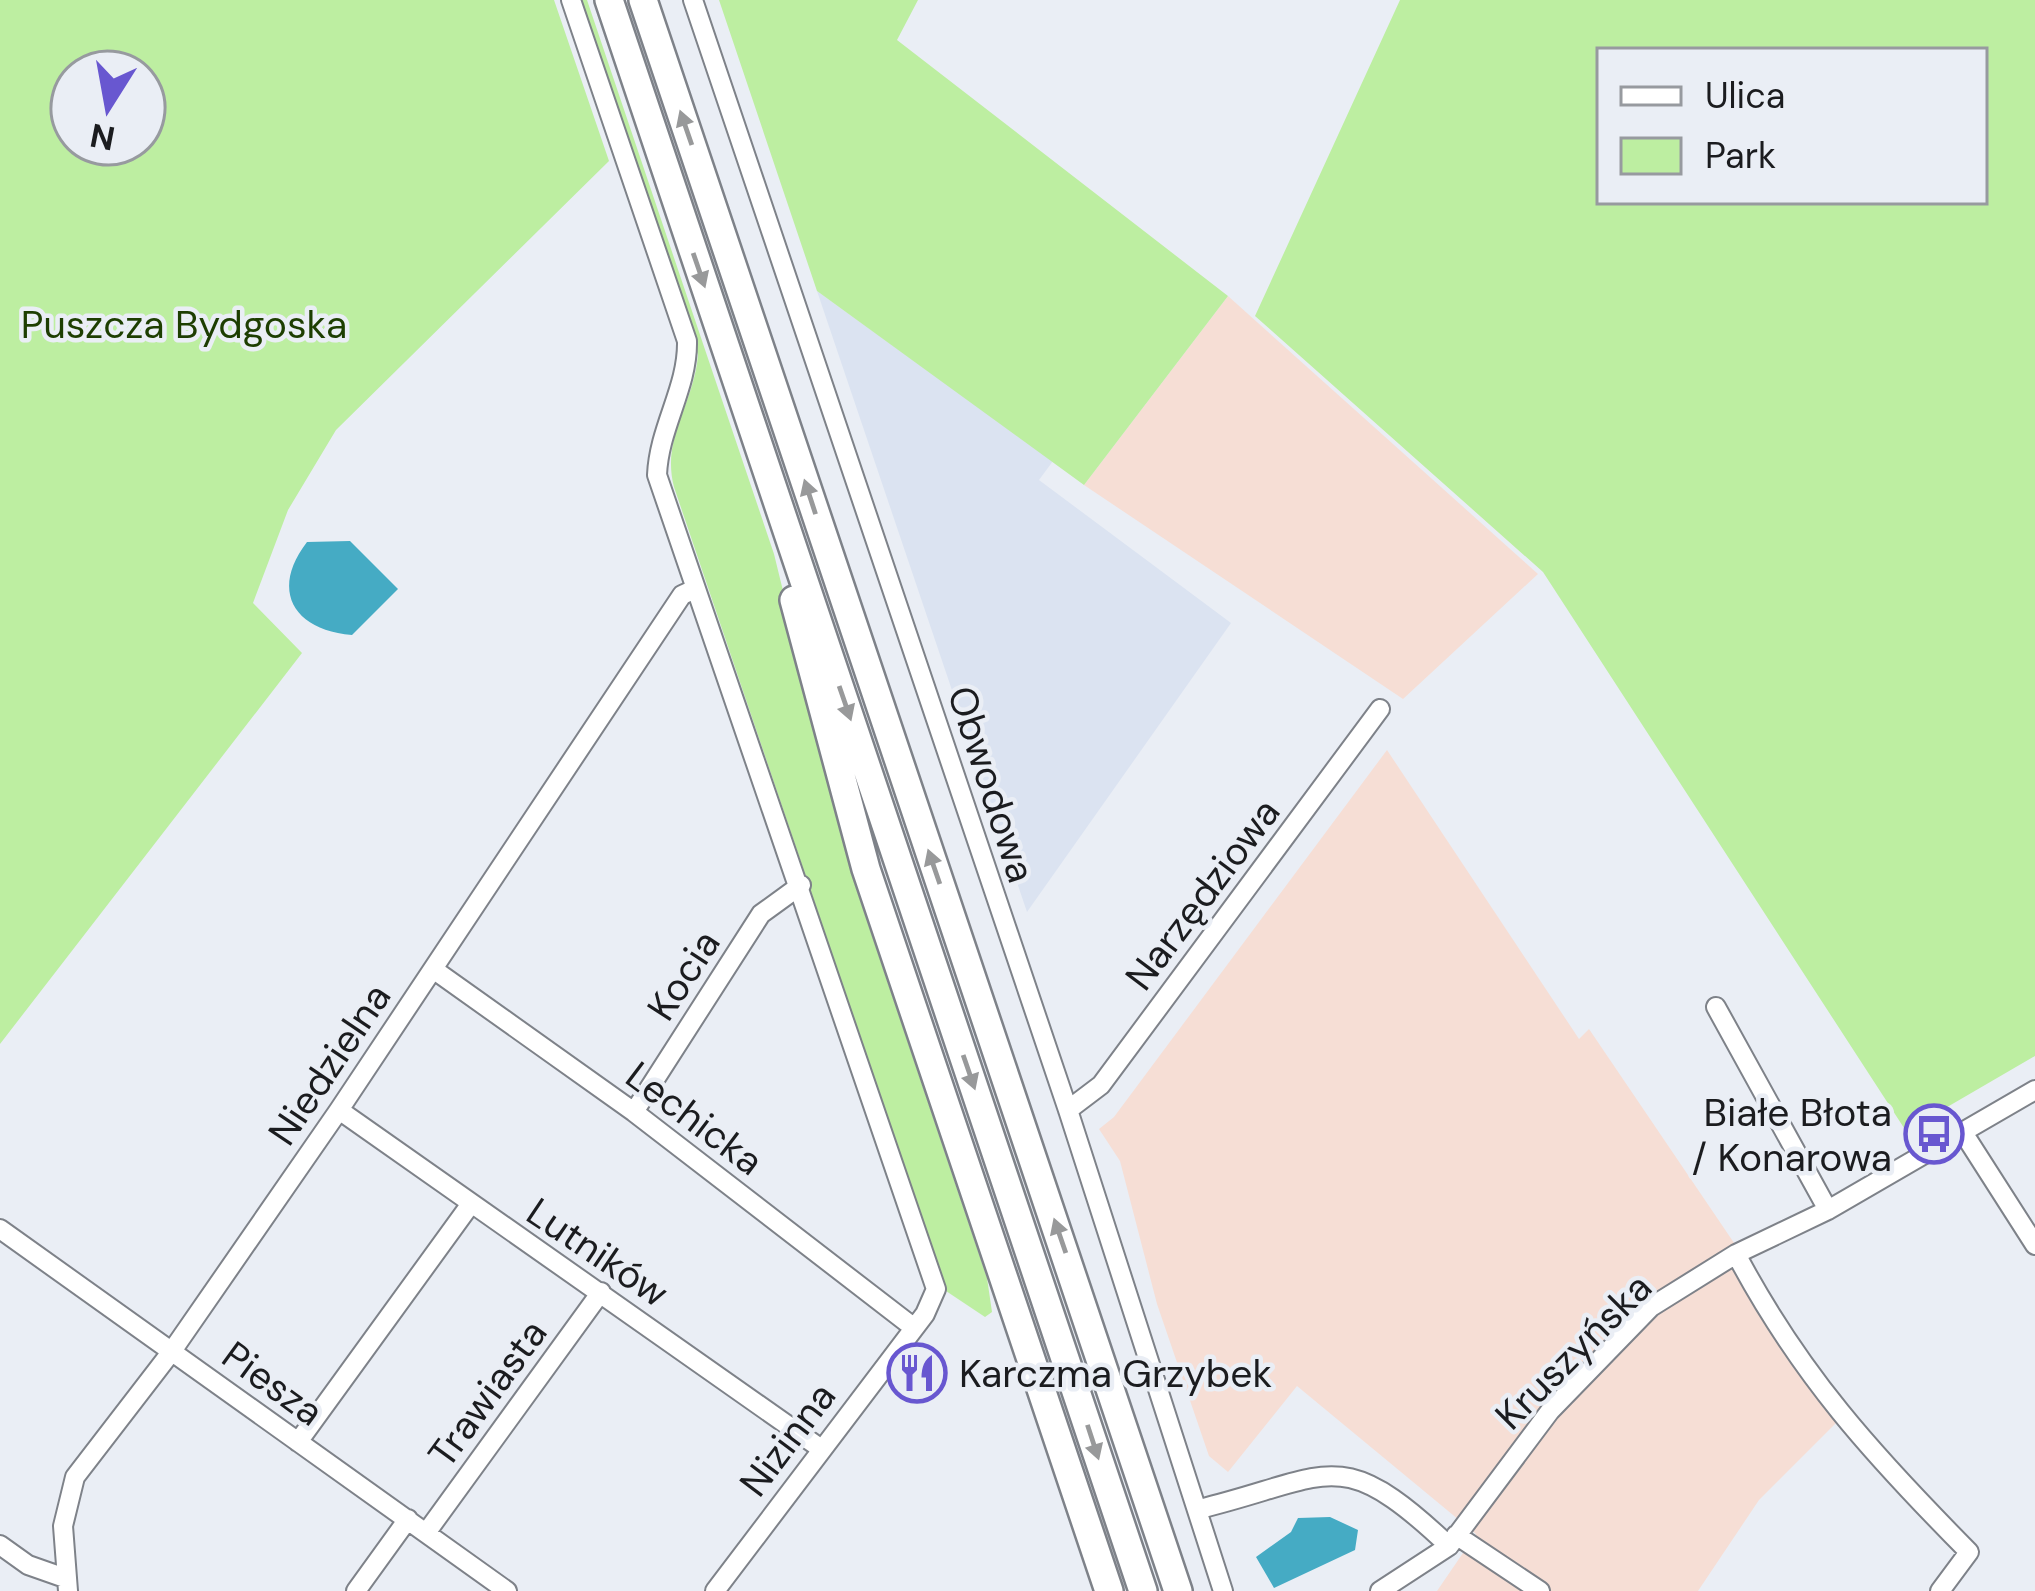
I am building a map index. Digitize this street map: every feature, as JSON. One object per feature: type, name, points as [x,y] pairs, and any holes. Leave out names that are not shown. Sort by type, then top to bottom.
[{"type":"highway","points":[[609,0],[1143,1591]]},
{"type":"highway","points":[[643,0],[1178,1591]]},
{"type":"highway","points":[[779,513],[799,624],[855,834],[1109,1591]]},
{"type":"street","name":"Nizinna","points":[[572,0],[687,341],[688,367],[660,439],[657,475],[931,1262],[936,1289],[913,1327],[715,1591]]},
{"type":"street","name":"Obwodowa","points":[[693,0],[1068,1110],[1223,1591]]},
{"type":"street","name":"Niedzielna","points":[[66,1584],[64,1510],[75,1477],[172,1351],[339,1110],[580,740],[682,595],[695,589]]},
{"type":"street","name":"Narzędziowa","points":[[1068,1110],[1101,1085],[1380,709]]},
{"type":"street","name":"Kocia","points":[[634,1112],[761,914],[800,885]]},
{"type":"street","name":"Lechicka","points":[[433,968],[634,1112],[913,1327]]},
{"type":"street","points":[[1716,1007],[1828,1210]]},
{"type":"street","name":"Kruszyńska","points":[[1380,1591],[1453,1540],[1550,1411],[1651,1307],[1736,1253],[1828,1210],[2035,1090]]},
{"type":"street","name":"Lutników","points":[[339,1110],[820,1448]]},
{"type":"street","points":[[1964,1134],[2035,1245]]},
{"type":"street","points":[[298,1442],[470,1205]]},
{"type":"street","name":"Piesza","points":[[0,1229],[508,1591]]},
{"type":"street","points":[[1736,1253],[1798,1360],[1859,1441],[1969,1552],[1940,1591]]},
{"type":"street","name":"Trawiasta","points":[[426,1532],[601,1292]]},
{"type":"street","points":[[1199,1509],[1305,1476],[1355,1478],[1399,1498],[1453,1540],[1540,1591]]},
{"type":"street","points":[[356,1591],[408,1519]]},
{"type":"street","points":[[0,1544],[66,1584]]},
{"type":"shaded area","points":[[817,291],[1053,461],[1039,480],[1231,623],[1027,912]]},
{"type":"shaded area","points":[[1228,296],[1538,574],[1403,699],[1084,485]]},
{"type":"shaded area","points":[[1387,750],[1579,1039],[1589,1029],[1848,1411],[1759,1500],[1698,1591],[1437,1591],[1476,1534],[1297,1386],[1228,1472],[1209,1456],[1157,1304],[1120,1161],[1099,1129],[1114,1117]]},
{"type":"green space","name":"Puszcza Bydgoska","points":[[0,0],[554,0],[609,161],[336,430],[288,510],[253,603],[302,653],[0,1044]]},
{"type":"green space","points":[[579,0],[587,0],[774,554],[855,885],[987,1278],[992,1312],[985,1317],[946,1291],[674,487],[672,453],[698,355]]},
{"type":"green space","points":[[719,0],[918,0],[897,40],[1228,296],[1084,485],[817,291]]},
{"type":"green space","points":[[1400,0],[2035,0],[2035,1056],[1906,1131],[1543,572],[1255,316]]},
{"type":"water","points":[[350,541],[398,589],[352,635],[332,632],[302,616],[289,591],[290,576],[307,542]]},
{"type":"water","points":[[1330,1517],[1358,1530],[1355,1550],[1274,1588],[1256,1557],[1291,1532],[1298,1518]]},
{"type":"place","name":"Białe Błota / Konarowa","points":[[1934,1134]]},
{"type":"place","name":"Karczma Grzybek","points":[[917,1373]]}]
